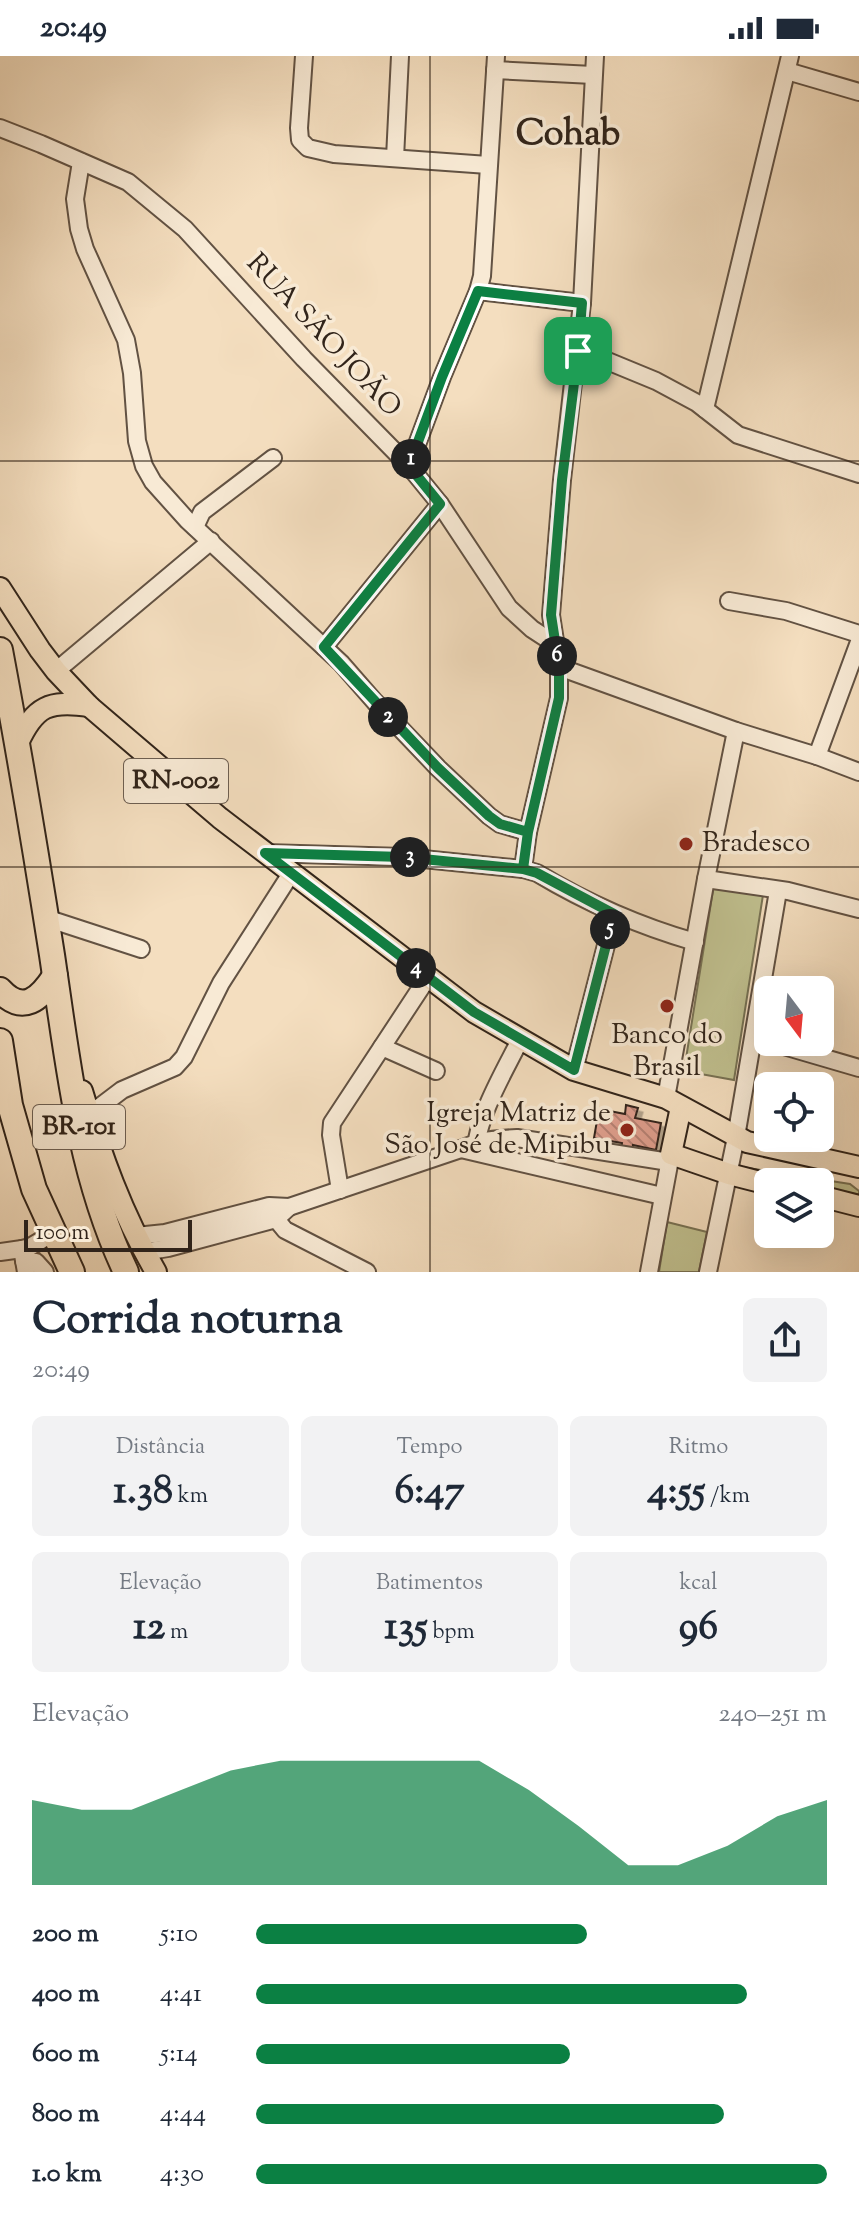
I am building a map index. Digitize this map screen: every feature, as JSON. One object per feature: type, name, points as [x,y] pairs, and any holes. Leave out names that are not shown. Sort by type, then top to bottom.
[{"type":"highway","name":"BR-101","points":[[0,650],[18,743],[75,1111],[110,1238],[126,1272]]},
{"type":"highway","points":[[0,990],[14,1002],[31,1001],[39,997],[55,976]]},
{"type":"highway","name":"BR-101","points":[[0,1041],[10,1105],[34,1189],[72,1272]]},
{"type":"main road","name":"RN-002","points":[[0,588],[56,671],[89,706],[220,818],[474,1012],[574,1070],[673,1102],[736,1137],[859,1167]]},
{"type":"main road","points":[[18,743],[31,718],[40,710],[64,704],[89,706]]},
{"type":"main road","points":[[63,1028],[111,1183],[156,1272]]},
{"type":"main road","points":[[673,1102],[670,1158],[754,1180]]},
{"type":"main road","points":[[834,1200],[859,1206]]},
{"type":"street","points":[[304,56],[299,128],[300,140],[308,148],[334,154],[488,165]]},
{"type":"street","points":[[395,158],[400,56]]},
{"type":"street","points":[[523,869],[528,832],[559,698],[559,667],[551,615],[562,480],[582,303],[595,56]]},
{"type":"street","points":[[409,466],[478,291],[484,259],[496,63],[593,75]]},
{"type":"street","points":[[705,409],[788,63],[859,92]]},
{"type":"street","name":"RUA SÃO JOÃO","points":[[0,128],[128,182],[185,229],[304,359],[409,466],[440,504],[509,608],[555,644]]},
{"type":"street","points":[[81,162],[75,199],[76,214],[85,249],[126,340],[139,452],[153,482],[168,501],[258,588],[324,647],[438,768],[489,816],[500,824],[528,832]]},
{"type":"street","points":[[478,291],[582,303]]},
{"type":"street","points":[[578,351],[646,375],[749,439],[859,474]]},
{"type":"street","points":[[195,527],[202,512],[273,458]]},
{"type":"street","points":[[324,647],[440,504]]},
{"type":"street","points":[[56,671],[211,541]]},
{"type":"street","points":[[729,601],[786,611],[859,634]]},
{"type":"street","points":[[817,756],[859,642]]},
{"type":"street","points":[[559,667],[859,772]]},
{"type":"street","points":[[673,1102],[695,942],[736,731]]},
{"type":"street","points":[[265,853],[403,857],[523,869],[537,873],[614,914],[695,942]]},
{"type":"street","points":[[89,1115],[122,1090],[175,1067],[184,1057],[229,970],[292,872]]},
{"type":"street","points":[[706,879],[788,891],[859,909]]},
{"type":"street","points":[[770,976],[778,891]]},
{"type":"street","points":[[574,1070],[614,914]]},
{"type":"street","points":[[46,918],[141,949]]},
{"type":"street","points":[[340,1190],[331,1135],[332,1123],[428,977]]},
{"type":"street","points":[[471,1148],[520,1040]]},
{"type":"street","points":[[382,1047],[436,1071]]},
{"type":"street","points":[[708,1272],[736,1137],[759,1056]]},
{"type":"street","points":[[818,1056],[859,1068]]},
{"type":"street","points":[[140,1244],[168,1248],[471,1148],[517,1138],[670,1158],[649,1272]]},
{"type":"street","points":[[471,1148],[662,1196]]},
{"type":"street","points":[[272,1212],[285,1230],[367,1272]]},
{"type":"street","points":[[24,1261],[53,1233]]},
{"type":"street","points":[[0,1252],[36,1262],[45,1272]]},
{"type":"street","points":[[323,1272],[331,1255]]},
{"type":"green space","points":[[714,884],[763,895],[734,1080],[684,1071]]},
{"type":"green space","points":[[834,1181],[850,1184],[859,1191],[859,1213],[834,1207]]},
{"type":"green space","points":[[667,1222],[707,1232],[699,1272],[659,1272]]},
{"type":"building","name":"Igreja Matriz de São José de Mipibu","points":[[626,1105],[638,1108],[635,1118],[661,1123],[656,1150],[633,1145],[632,1152],[621,1150],[622,1143],[594,1138],[599,1109],[625,1114]]},
{"type":"place","name":"Bradesco","points":[[686,844]]},
{"type":"place","name":"Banco do Brasil","points":[[667,1006]]},
{"type":"place","name":"Igreja Matriz de São José de Mipibu","points":[[627,1130]]},
{"type":"district","name":"Cohab","points":[[568,135]]},
{"type":"route","points":[[578,351],[562,480],[551,615],[559,667],[559,698],[528,832],[526,844],[523,869],[537,873],[614,914],[574,1070],[474,1012],[265,853],[443,859],[523,869],[528,832],[500,824],[489,816],[438,768],[324,647],[440,504],[409,466],[478,291],[582,303],[578,351]]}]
